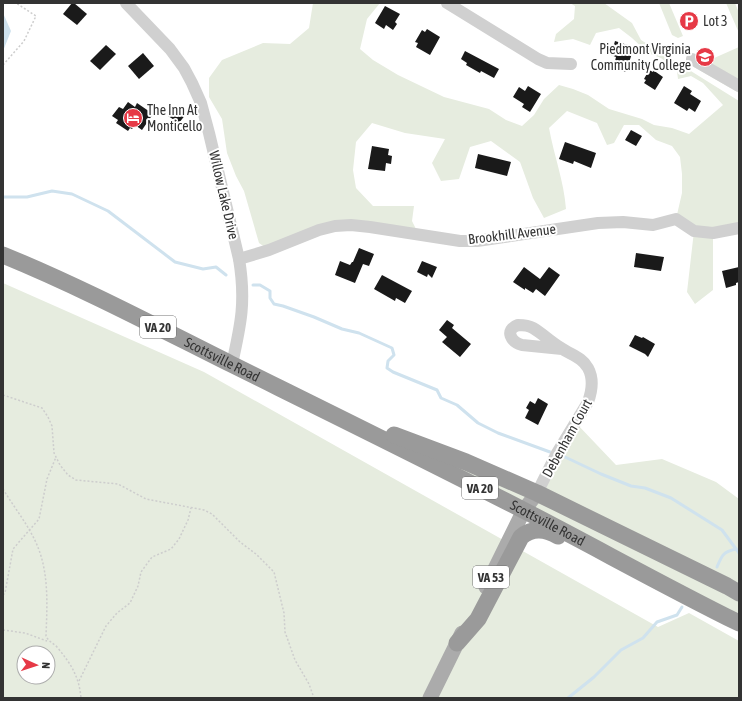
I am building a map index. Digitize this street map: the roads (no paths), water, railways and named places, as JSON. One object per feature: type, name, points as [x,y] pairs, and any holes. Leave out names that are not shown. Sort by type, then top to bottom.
[{"type":"highway","name":"Scottsville Road","points":[[3,255],[87,292],[312,403],[524,510],[621,561],[647,577],[739,623]]},
{"type":"highway","name":"Scottsville Road","points":[[312,403],[466,462],[537,493],[739,593]]},
{"type":"highway","points":[[457,643],[478,619],[517,542],[521,537],[531,531],[542,530],[551,532],[647,577]]},
{"type":"main road","name":"VA 53","points":[[430,698],[524,510],[537,493]]},
{"type":"street","name":"Willow Lake Drive","points":[[126,3],[167,45],[184,68],[201,103],[239,259],[242,279],[243,310],[241,326],[232,364]]},
{"type":"street","points":[[447,3],[538,59],[547,63],[571,64]]},
{"type":"street","points":[[692,59],[739,86]]},
{"type":"street","name":"Brookhill Avenue","points":[[239,259],[269,250],[319,230],[336,226],[370,227],[460,241],[477,241],[598,223],[624,222],[653,225],[676,219],[694,231],[713,233],[739,228]]},
{"type":"street","name":"Debenham Court","points":[[537,493],[557,453],[588,402],[591,393],[591,376],[585,363],[579,357],[562,349]]},
{"type":"water","points":[[3,13],[11,31],[3,51]]},
{"type":"waterway","points":[[3,197],[27,197],[52,191],[72,194],[108,211],[175,262],[203,269],[216,267],[226,275]]},
{"type":"waterway","points":[[253,285],[260,285],[270,291],[270,298],[274,304],[314,317],[342,329],[359,333],[392,348],[394,355],[388,361],[387,368],[393,372],[437,390],[441,398],[457,405],[478,423],[498,433],[550,452]]},
{"type":"waterway","points":[[565,457],[631,486],[645,488],[671,498],[722,530],[739,553]]},
{"type":"waterway","points":[[717,567],[720,560],[728,551],[736,549]]},
{"type":"waterway","points":[[568,698],[594,677],[621,650],[643,638],[657,622],[677,615],[682,607]]},
{"type":"place","name":"Lot 3","points":[[689,21]]},
{"type":"place","name":"Piedmont Virginia Community College","points":[[705,57]]},
{"type":"place","name":"The Inn At Monticello","points":[[133,118]]}]
